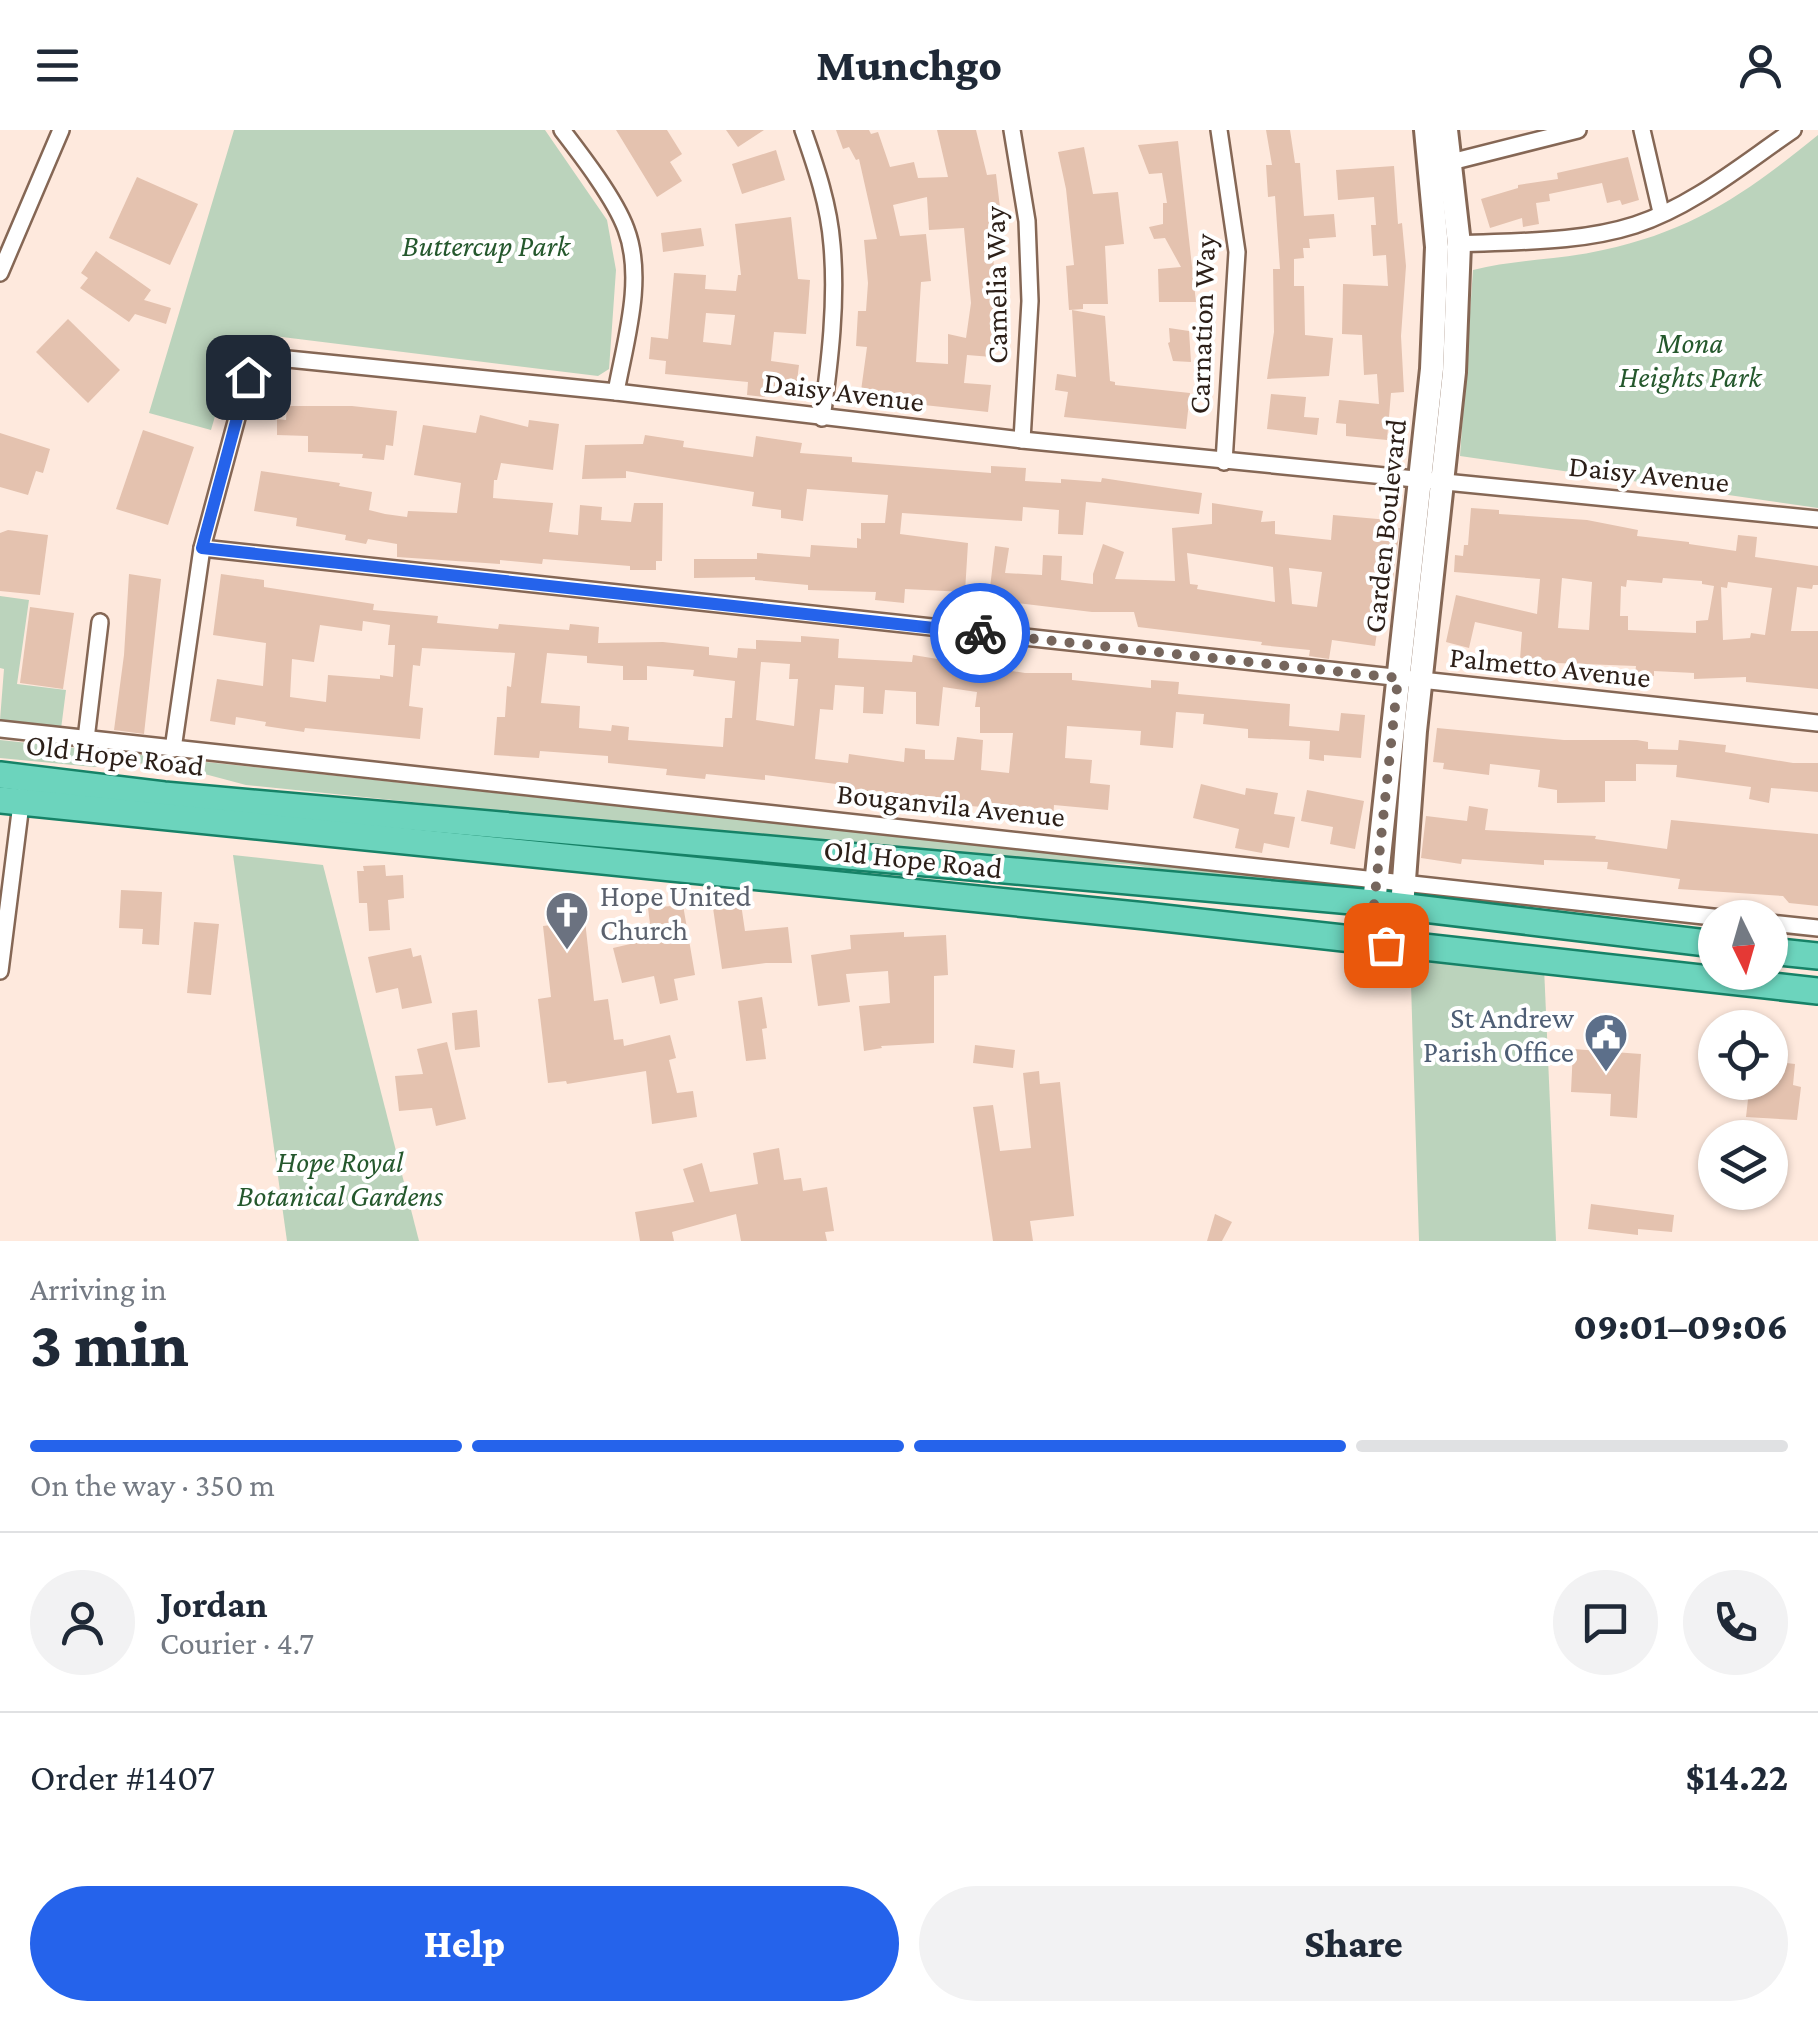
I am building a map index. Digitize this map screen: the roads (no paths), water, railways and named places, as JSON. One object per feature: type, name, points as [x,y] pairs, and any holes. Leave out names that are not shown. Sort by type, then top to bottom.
[{"type":"main road","name":"Old Hope Road","points":[[11,789],[164,795],[1376,891],[1698,941]]},
{"type":"main road","name":"Old Hope Road","points":[[11,789],[1818,991]]},
{"type":"main road","points":[[1788,953],[1818,956]]},
{"type":"street","points":[[0,273],[61,130]]},
{"type":"street","points":[[562,130],[626,229],[634,273],[616,392]]},
{"type":"street","points":[[803,130],[820,178],[832,245],[830,357],[822,418]]},
{"type":"street","name":"Camelia Way","points":[[1012,130],[1026,221],[1030,300],[1022,440]]},
{"type":"street","name":"Carnation Way","points":[[1219,130],[1237,252],[1224,462]]},
{"type":"street","name":"Garden Boulevard","points":[[1386,945],[1376,891],[1410,680],[1431,480],[1437,247],[1426,130]]},
{"type":"street","name":"Garden Boulevard","points":[[1431,480],[1454,372],[1459,244],[1446,130]]},
{"type":"street","points":[[1451,162],[1578,130]]},
{"type":"street","points":[[1642,130],[1661,212]]},
{"type":"street","points":[[1459,244],[1584,235],[1636,225],[1695,197],[1793,130]]},
{"type":"street","name":"Daisy Avenue","points":[[173,749],[202,548],[248,377],[265,361],[292,358],[1224,462],[1818,519]]},
{"type":"street","name":"Palmetto Avenue","points":[[202,548],[1818,722]]},
{"type":"street","points":[[86,739],[100,622]]},
{"type":"street","name":"Garden Boulevard","points":[[1386,945],[1403,894],[1410,680]]},
{"type":"street","name":"Bouganvila Avenue","points":[[0,730],[1376,891]]},
{"type":"street","points":[[0,971],[11,789]]},
{"type":"street","points":[[1403,894],[1698,916]]},
{"type":"street","points":[[1788,925],[1818,928]]},
{"type":"place","name":"Hope United Church","points":[[567,951]]},
{"type":"place","name":"St Andrew Parish Office","points":[[1606,1073]]},
{"type":"park label","name":"Buttercup Park","points":[[486,246]]},
{"type":"park label","name":"Mona Heights Park","points":[[1690,360]]},
{"type":"park label","name":"Hope Royal Botanical Gardens","points":[[340,1179]]}]
